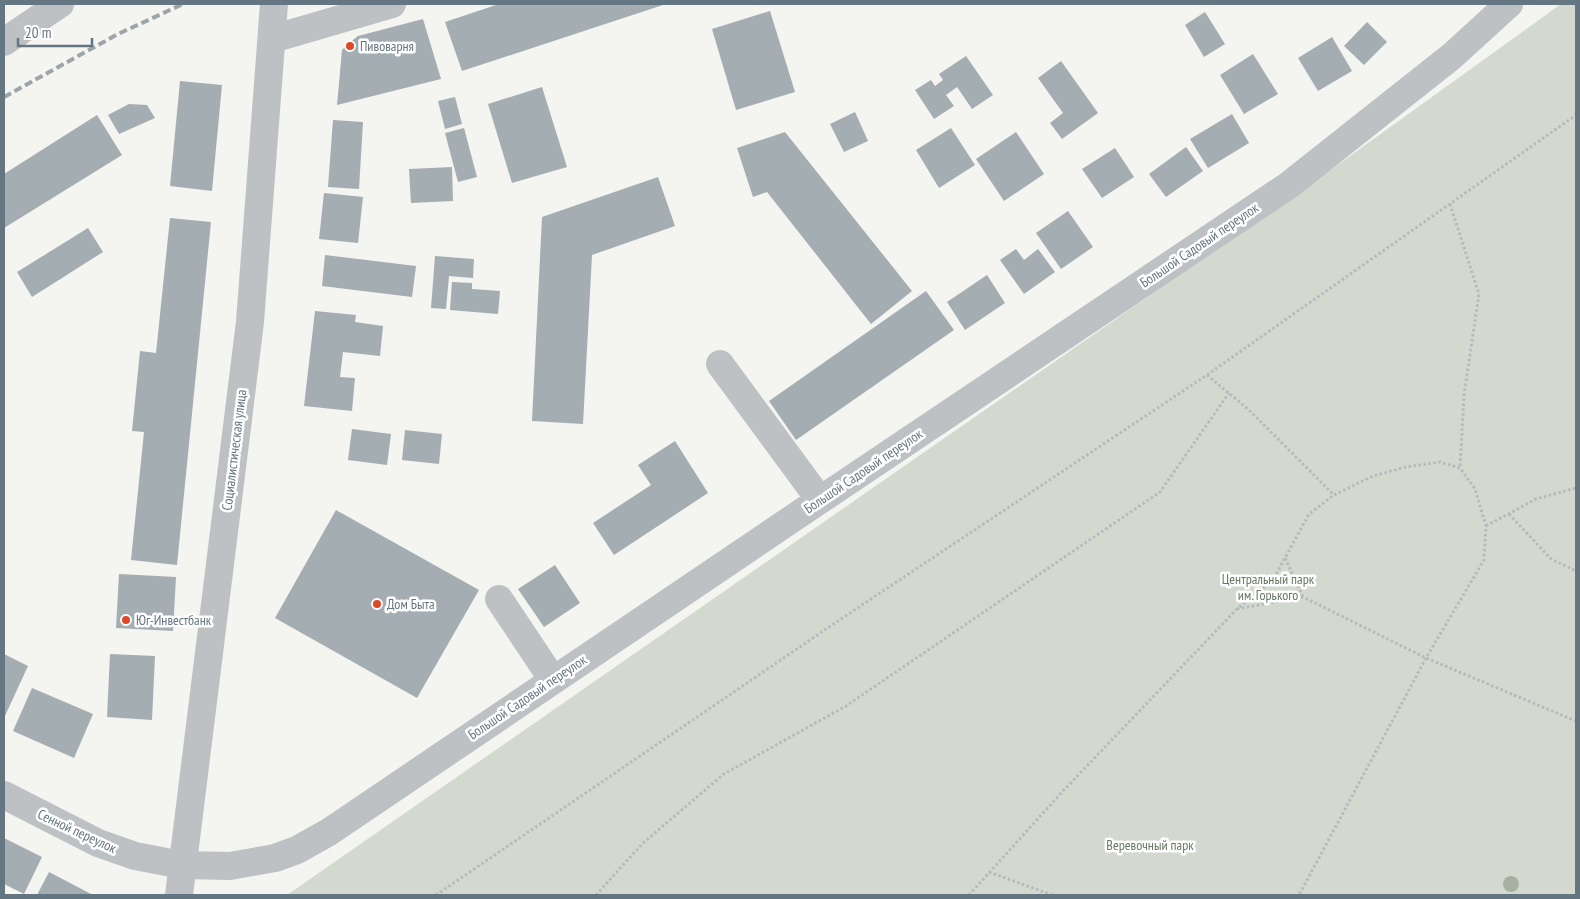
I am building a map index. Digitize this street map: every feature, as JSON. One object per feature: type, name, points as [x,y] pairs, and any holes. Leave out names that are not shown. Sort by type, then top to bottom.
[{"type":"street","points":[[4,42],[60,4]]},
{"type":"street","name":"Социалистическая улица","points":[[179,895],[250,322],[274,4]]},
{"type":"street","points":[[272,39],[392,4]]},
{"type":"street","name":"Большой Садовый переулок","points":[[182,866],[230,866],[275,858],[297,850],[329,832],[1289,185],[1452,56],[1509,4]]},
{"type":"street","points":[[720,364],[820,500]]},
{"type":"street","points":[[499,599],[553,680]]},
{"type":"street","name":"Сенной переулок","points":[[4,795],[98,843],[135,856],[182,866]]},
{"type":"path","points":[[436,895],[835,624],[1207,375],[1576,115]]},
{"type":"path","points":[[1298,895],[1426,658],[1484,560],[1486,526],[1474,489],[1460,468],[1464,395],[1479,294],[1450,204]]},
{"type":"path","points":[[1207,375],[1249,410],[1334,495]]},
{"type":"path","points":[[596,895],[643,843],[724,774],[846,706],[1160,492],[1229,393]]},
{"type":"path","points":[[969,895],[1063,790],[1237,609],[1273,580],[1309,514],[1334,495],[1373,476],[1440,462],[1460,468]]},
{"type":"path","points":[[1486,526],[1536,499],[1576,488]]},
{"type":"path","points":[[1509,514],[1551,559],[1576,571]]},
{"type":"path","points":[[1285,558],[1303,597]]},
{"type":"path","points":[[1237,609],[1303,597],[1426,658],[1576,721]]},
{"type":"path","points":[[989,872],[1052,895]]},
{"type":"green space","name":"Центральный парк им. Горького","points":[[1561,4],[1576,4],[1576,895],[287,895],[1336,166]]},
{"type":"building","points":[[499,4],[666,4],[462,71],[445,22]]},
{"type":"building","points":[[770,11],[795,92],[736,110],[712,29]]},
{"type":"building","points":[[1205,12],[1225,44],[1204,57],[1185,25]]},
{"type":"building","points":[[423,19],[441,79],[337,105],[342,50],[349,43],[358,36]]},
{"type":"building","points":[[1367,22],[1387,42],[1364,65],[1344,46]]},
{"type":"building","points":[[1332,37],[1352,71],[1318,91],[1298,58]]},
{"type":"building","points":[[1253,54],[1278,94],[1244,114],[1220,75]]},
{"type":"building","points":[[966,56],[993,95],[972,109],[957,87],[946,95],[954,106],[934,119],[915,90],[931,80],[935,86],[943,80],[939,74]]},
{"type":"building","points":[[1061,61],[1098,113],[1062,139],[1050,123],[1063,113],[1038,78]]},
{"type":"building","points":[[180,81],[222,85],[212,191],[170,186]]},
{"type":"building","points":[[542,87],[567,167],[512,183],[488,104]]},
{"type":"building","points":[[455,97],[462,124],[445,129],[438,101]]},
{"type":"building","points":[[129,104],[147,105],[155,118],[119,134],[108,115]]},
{"type":"building","points":[[855,112],[868,141],[844,152],[830,124]]},
{"type":"building","points":[[1232,114],[1249,143],[1208,168],[1190,139]]},
{"type":"building","points":[[97,115],[122,155],[4,228],[4,174]]},
{"type":"building","points":[[333,120],[363,122],[359,189],[328,187]]},
{"type":"building","points":[[464,128],[477,177],[458,182],[445,133]]},
{"type":"building","points":[[951,128],[975,165],[939,188],[916,150]]},
{"type":"building","points":[[785,132],[912,291],[871,324],[767,192],[753,197],[737,148]]},
{"type":"building","points":[[1016,132],[1044,174],[1004,201],[976,159]]},
{"type":"building","points":[[1186,147],[1203,171],[1166,197],[1149,174]]},
{"type":"building","points":[[1115,148],[1134,177],[1102,198],[1082,169]]},
{"type":"building","points":[[452,167],[453,201],[411,203],[409,169]]},
{"type":"building","points":[[658,177],[675,226],[592,255],[583,424],[532,421],[542,217]]},
{"type":"building","points":[[324,193],[363,197],[358,243],[319,239]]},
{"type":"building","points":[[1068,211],[1093,247],[1061,269],[1036,233]]},
{"type":"building","points":[[170,218],[211,222],[177,565],[131,560],[144,432],[132,431],[140,351],[156,353]]},
{"type":"building","points":[[88,228],[103,252],[32,297],[17,272]]},
{"type":"building","points":[[1016,249],[1024,260],[1038,249],[1055,272],[1024,294],[1000,260]]},
{"type":"building","points":[[325,255],[416,266],[412,297],[322,286]]},
{"type":"building","points":[[435,256],[474,259],[473,278],[449,276],[446,309],[431,308]]},
{"type":"building","points":[[987,275],[1005,303],[965,330],[947,302]]},
{"type":"building","points":[[452,282],[472,283],[472,289],[500,291],[498,314],[450,310]]},
{"type":"building","points":[[926,291],[954,330],[796,440],[769,401]]},
{"type":"building","points":[[315,311],[356,315],[355,322],[383,326],[380,356],[343,352],[340,377],[355,378],[352,411],[304,406]]},
{"type":"building","points":[[352,429],[391,434],[387,465],[348,460]]},
{"type":"building","points":[[405,430],[442,434],[439,464],[402,460]]},
{"type":"building","points":[[675,441],[708,493],[614,555],[593,523],[651,485],[638,465]]},
{"type":"building","name":"Дом Быта","points":[[336,510],[479,590],[417,698],[275,618]]},
{"type":"building","points":[[555,565],[580,603],[544,627],[518,589]]},
{"type":"building","points":[[119,574],[176,577],[173,631],[116,628]]},
{"type":"building","points":[[4,654],[28,666],[4,718]]},
{"type":"building","points":[[110,654],[155,656],[152,720],[107,717]]},
{"type":"building","points":[[32,688],[93,714],[74,758],[13,731]]},
{"type":"building","points":[[4,838],[42,857],[24,894],[4,884]]},
{"type":"building","points":[[49,872],[93,895],[37,895]]},
{"type":"railway","points":[[4,97],[118,34],[183,4]]},
{"type":"place","name":"Пивоварня","points":[[350,46]]},
{"type":"place","name":"Дом Быта","points":[[377,604]]},
{"type":"place","name":"Юг-Инвестбанк","points":[[126,620]]},
{"type":"park label","name":"Веревочный парк","points":[[1150,845]]}]
